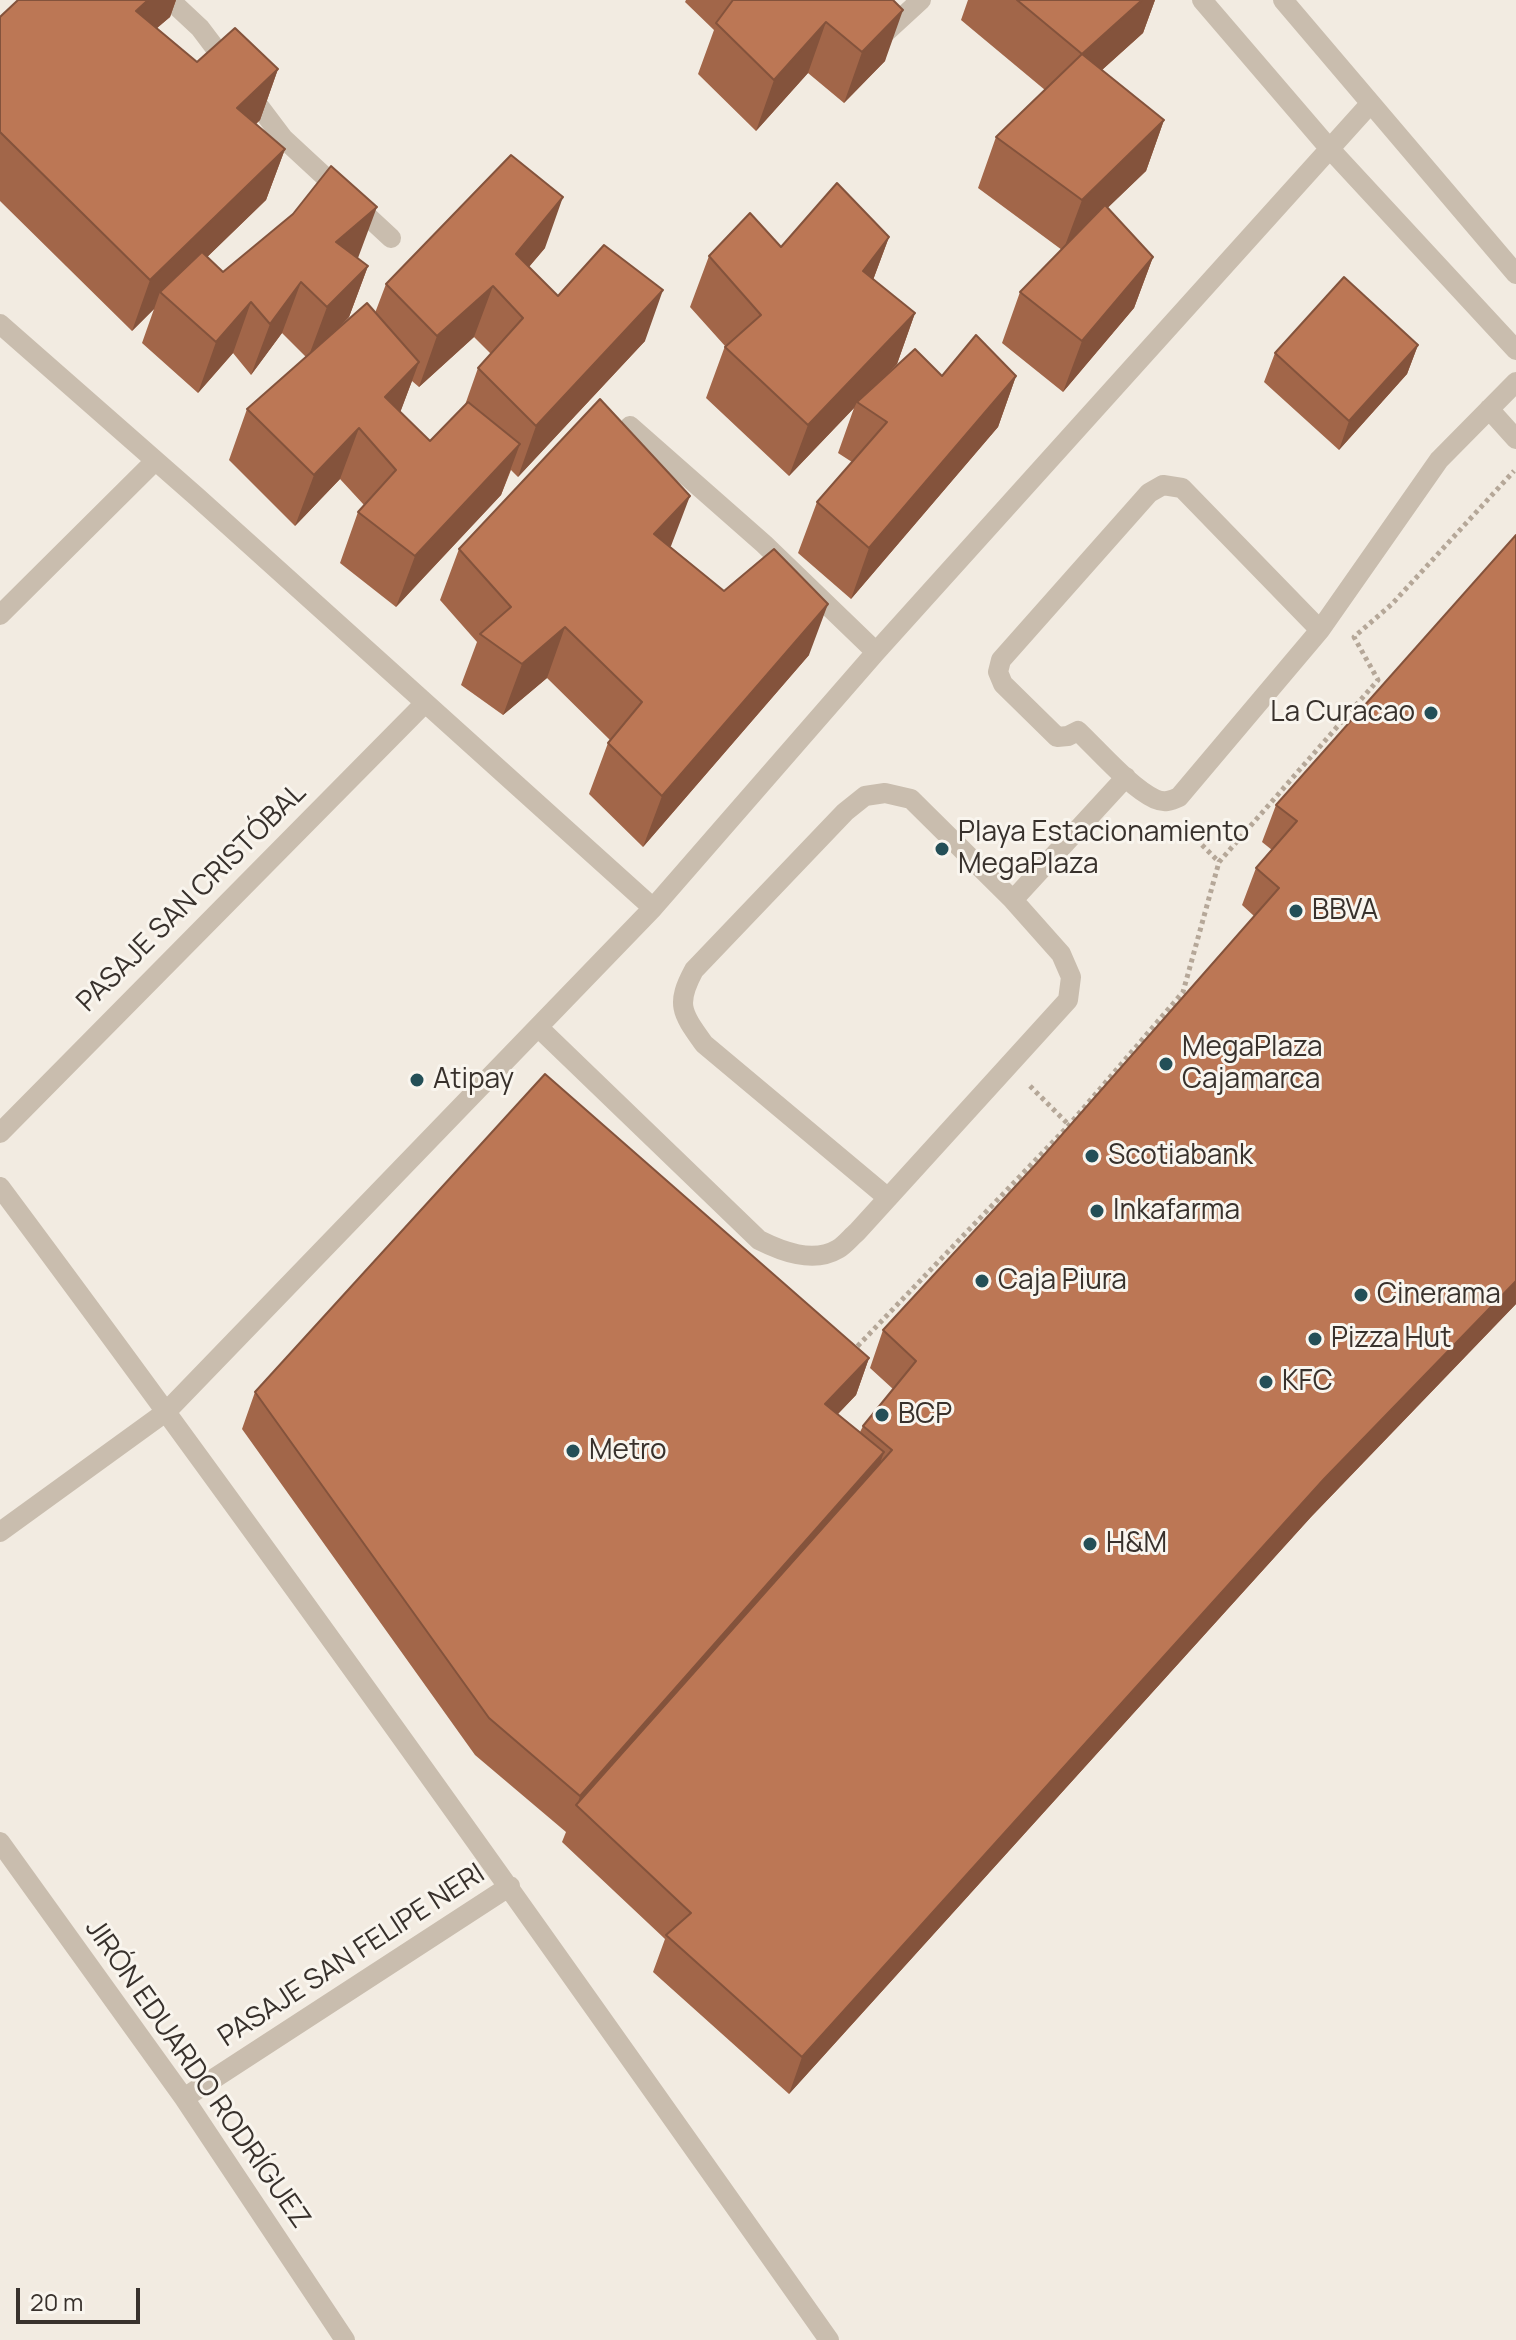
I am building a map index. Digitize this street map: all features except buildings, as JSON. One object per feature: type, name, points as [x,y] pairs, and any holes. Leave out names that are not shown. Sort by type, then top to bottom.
[{"type":"street","points":[[170,0],[200,28],[283,138],[391,238]]},
{"type":"street","points":[[884,34],[921,0]]},
{"type":"street","points":[[1202,0],[1329,148],[1516,350]]},
{"type":"street","points":[[1283,0],[1516,274]]},
{"type":"street","points":[[0,1532],[167,1411],[653,908],[876,652],[1370,104]]},
{"type":"street","points":[[0,324],[653,908]]},
{"type":"street","points":[[1320,630],[1182,488],[1163,485],[1149,493],[1001,660],[998,672],[1003,684],[1057,737],[1078,731],[1126,777],[1155,799],[1168,802],[1179,797],[1320,630],[1439,460],[1516,382]]},
{"type":"street","points":[[1489,409],[1516,439]]},
{"type":"street","points":[[630,426],[764,544],[876,652]]},
{"type":"street","points":[[0,615],[155,461]]},
{"type":"street","name":"PASAJE SAN CRISTÓBAL","points":[[0,1133],[425,703]]},
{"type":"street","points":[[1013,900],[1126,777]]},
{"type":"street","points":[[538,1027],[759,1240],[783,1252],[808,1255],[836,1250],[888,1198],[1068,1000],[1071,977],[1061,954],[1013,900],[911,799],[885,793],[865,796],[845,812],[694,970],[682,992],[685,1017],[704,1044],[888,1198]]},
{"type":"street","points":[[0,1187],[167,1411],[510,1886],[829,2340]]},
{"type":"street","name":"JIRÓN EDUARDO RODRÍGUEZ","points":[[0,1842],[184,2098],[345,2340]]},
{"type":"street","name":"PASAJE SAN FELIPE NERI","points":[[184,2098],[510,1886]]},
{"type":"path","points":[[1069,1125],[1183,992],[1219,862],[1378,680],[1354,637],[1392,604],[1516,468]]},
{"type":"path","points":[[1168,802],[1175,818],[1219,862]]},
{"type":"path","points":[[1009,1065],[1080,1136]]},
{"type":"path","points":[[934,1266],[941,1274]]},
{"type":"place","name":"La Curacao","points":[[1431,713]]},
{"type":"place","name":"Playa Estacionamiento MegaPlaza","points":[[942,849]]},
{"type":"place","name":"BBVA","points":[[1296,911]]},
{"type":"place","name":"MegaPlaza Cajamarca","points":[[1166,1064]]},
{"type":"place","name":"Atipay","points":[[417,1080]]},
{"type":"place","name":"Scotiabank","points":[[1092,1156]]},
{"type":"place","name":"Inkafarma","points":[[1097,1211]]},
{"type":"place","name":"Caja Piura","points":[[982,1281]]},
{"type":"place","name":"Cinerama","points":[[1361,1295]]},
{"type":"place","name":"Pizza Hut","points":[[1315,1339]]},
{"type":"place","name":"KFC","points":[[1266,1382]]},
{"type":"place","name":"BCP","points":[[882,1415]]},
{"type":"place","name":"Metro","points":[[573,1451]]},
{"type":"place","name":"H&M","points":[[1090,1544]]}]
